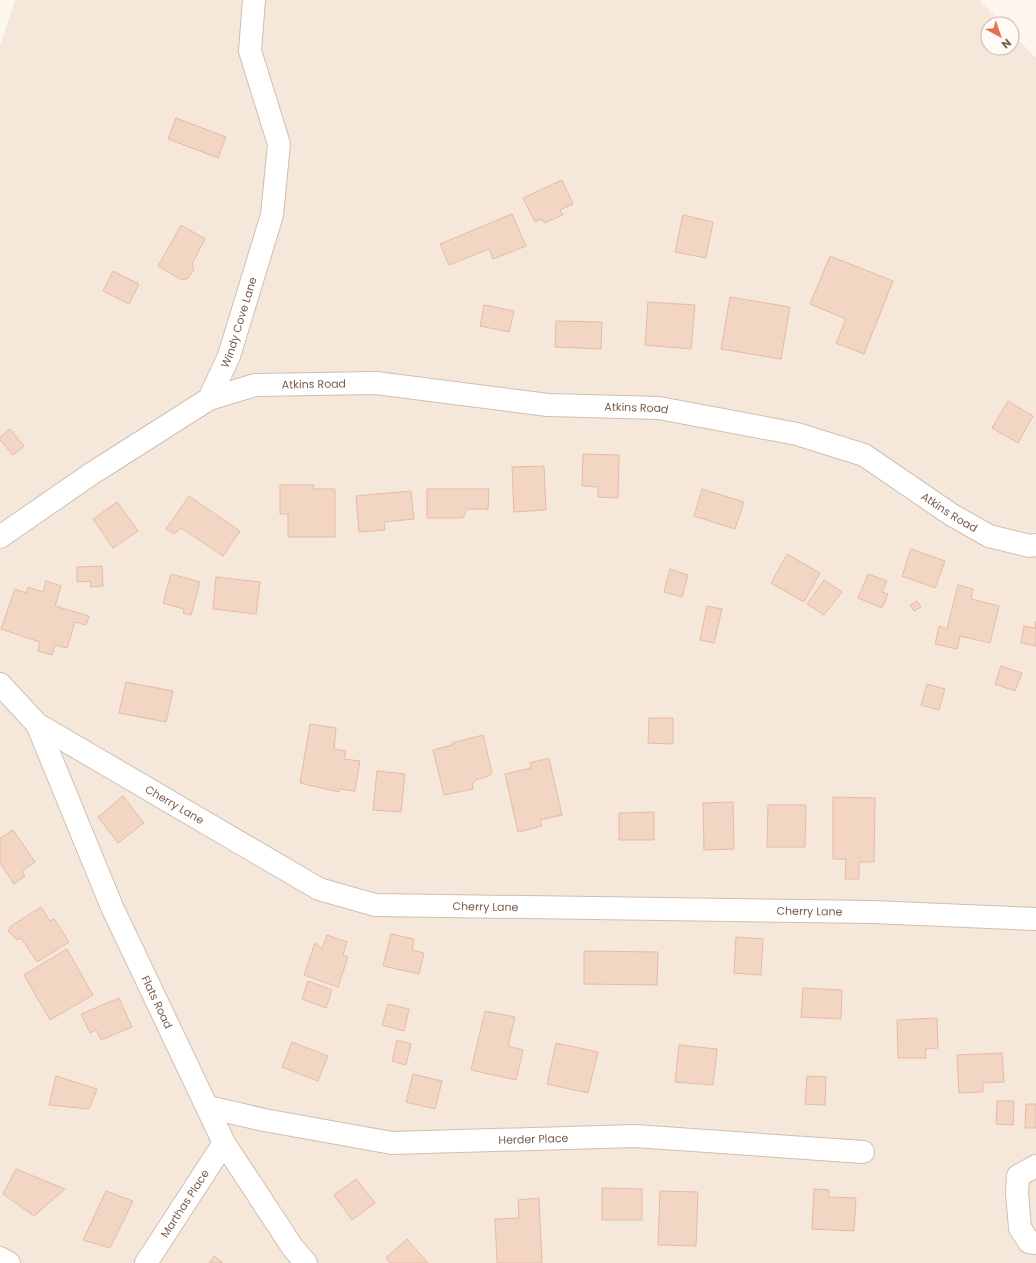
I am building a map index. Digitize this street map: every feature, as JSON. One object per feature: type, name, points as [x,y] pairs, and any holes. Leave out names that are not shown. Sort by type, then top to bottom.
[{"type":"street","name":"Windy Cove Lane","points":[[209,399],[230,356],[272,215],[279,144],[250,50],[254,0]]},
{"type":"street","name":"Atkins Road","points":[[209,399],[255,385],[376,383],[548,405],[659,408],[797,434],[864,455],[952,515],[989,536],[1030,546],[1036,545]]},
{"type":"street","points":[[0,537],[91,474],[209,399]]},
{"type":"street","name":"Cherry Lane","points":[[0,684],[37,724],[319,889],[375,906],[873,912],[1036,919]]},
{"type":"street","name":"Flats Road","points":[[37,724],[112,907],[208,1107],[224,1144],[293,1248],[306,1263]]},
{"type":"street","name":"Herder Place","points":[[208,1107],[264,1120],[392,1142],[634,1136],[863,1152]]},
{"type":"street","name":"Marthas Place","points":[[146,1263],[224,1144]]},
{"type":"street","points":[[1036,1166],[1018,1176],[1017,1193],[1020,1228],[1029,1242],[1036,1243]]},
{"type":"street","points":[[0,1258],[9,1263]]},
{"type":"shaded area","points":[[15,0],[979,0],[995,16],[980,16],[980,56],[1020,56],[1020,41],[1036,58],[1036,1263],[0,1263],[0,46]]},
{"type":"building","points":[[176,118],[226,137],[218,158],[168,139]]},
{"type":"building","points":[[562,180],[573,204],[560,210],[563,215],[544,223],[542,219],[535,222],[523,198]]},
{"type":"building","points":[[512,214],[526,246],[493,259],[489,249],[449,265],[440,244]]},
{"type":"building","points":[[683,215],[713,222],[706,258],[675,252]]},
{"type":"building","points":[[181,225],[205,239],[192,264],[194,270],[188,278],[182,280],[158,266]]},
{"type":"building","points":[[830,256],[893,281],[864,354],[836,343],[846,319],[810,304]]},
{"type":"building","points":[[113,271],[139,284],[129,304],[103,291]]},
{"type":"building","points":[[730,297],[790,307],[781,359],[721,349]]},
{"type":"building","points":[[648,302],[695,305],[691,349],[645,345]]},
{"type":"building","points":[[484,305],[514,311],[509,332],[480,326]]},
{"type":"building","points":[[556,321],[602,322],[601,349],[555,347]]},
{"type":"building","points":[[1008,401],[1033,416],[1018,443],[992,428]]},
{"type":"building","points":[[10,429],[24,446],[13,455],[0,440],[0,437]]},
{"type":"building","points":[[583,454],[619,455],[618,498],[598,497],[598,487],[582,486]]},
{"type":"building","points":[[544,466],[546,510],[514,512],[512,467]]},
{"type":"building","points":[[280,485],[314,485],[313,489],[335,489],[335,537],[288,537],[288,514],[280,514]]},
{"type":"building","points":[[427,489],[489,489],[488,509],[467,509],[463,518],[427,518]]},
{"type":"building","points":[[702,489],[744,502],[735,529],[694,516]]},
{"type":"building","points":[[411,491],[414,519],[384,522],[385,530],[359,532],[356,496]]},
{"type":"building","points":[[189,496],[240,531],[223,556],[181,528],[174,534],[166,529]]},
{"type":"building","points":[[117,502],[138,531],[113,548],[93,519]]},
{"type":"building","points":[[911,549],[945,561],[935,588],[902,576]]},
{"type":"building","points":[[787,554],[820,573],[804,602],[771,583]]},
{"type":"building","points":[[102,566],[103,586],[91,587],[90,581],[77,582],[77,567]]},
{"type":"building","points":[[670,569],[688,575],[682,597],[664,592]]},
{"type":"building","points":[[171,574],[200,582],[191,615],[183,613],[184,609],[163,603]]},
{"type":"building","points":[[868,574],[887,581],[882,592],[888,594],[882,608],[858,598]]},
{"type":"building","points":[[216,577],[260,582],[256,614],[213,609]]},
{"type":"building","points":[[824,580],[842,592],[824,615],[807,604]]},
{"type":"building","points":[[46,581],[61,586],[55,606],[89,616],[86,625],[75,622],[67,648],[55,645],[52,655],[38,651],[40,642],[1,629],[15,589],[26,593],[28,587],[43,592]]},
{"type":"building","points":[[958,585],[973,589],[971,599],[999,606],[990,643],[960,636],[957,649],[935,644],[939,626],[947,629]]},
{"type":"building","points":[[917,601],[921,607],[914,611],[910,605]]},
{"type":"building","points":[[707,606],[722,609],[714,643],[700,640]]},
{"type":"building","points":[[1036,621],[1036,646],[1021,643],[1024,626],[1035,628]]},
{"type":"building","points":[[1001,666],[1022,673],[1015,691],[995,684]]},
{"type":"building","points":[[126,682],[173,691],[166,722],[119,713]]},
{"type":"building","points":[[927,684],[945,689],[939,710],[921,705]]},
{"type":"building","points":[[649,718],[673,718],[673,744],[648,743]]},
{"type":"building","points":[[310,724],[336,728],[334,749],[346,751],[344,759],[360,761],[355,791],[339,789],[339,792],[300,783]]},
{"type":"building","points":[[483,735],[492,772],[489,776],[476,780],[472,784],[473,789],[444,795],[433,750],[452,745],[452,743]]},
{"type":"building","points":[[549,758],[562,815],[540,820],[542,826],[518,832],[505,774],[531,768],[530,763]]},
{"type":"building","points":[[377,771],[405,774],[401,812],[373,810]]},
{"type":"building","points":[[123,796],[144,823],[118,843],[98,817]]},
{"type":"building","points":[[833,797],[875,798],[874,862],[859,862],[859,879],[845,879],[846,859],[833,859]]},
{"type":"building","points":[[733,802],[734,849],[704,850],[703,803]]},
{"type":"building","points":[[768,805],[806,805],[805,847],[767,847]]},
{"type":"building","points":[[654,812],[654,840],[619,840],[619,813]]},
{"type":"building","points":[[13,830],[35,862],[22,871],[25,876],[14,884],[0,863],[0,838]]},
{"type":"building","points":[[41,907],[50,921],[54,919],[69,942],[37,962],[21,938],[17,940],[8,931],[11,926]]},
{"type":"building","points":[[391,934],[414,939],[412,950],[424,953],[419,974],[383,966]]},
{"type":"building","points":[[327,935],[347,942],[343,955],[348,957],[338,987],[304,975],[315,943],[322,949]]},
{"type":"building","points":[[736,937],[763,939],[761,975],[734,973]]},
{"type":"building","points":[[67,949],[93,995],[50,1020],[24,975]]},
{"type":"building","points":[[584,951],[658,952],[657,985],[584,984]]},
{"type":"building","points":[[308,981],[332,990],[326,1008],[302,999]]},
{"type":"building","points":[[803,988],[842,990],[841,1019],[801,1017]]},
{"type":"building","points":[[119,998],[132,1027],[101,1040],[96,1030],[90,1033],[81,1014]]},
{"type":"building","points":[[388,1004],[409,1009],[404,1031],[382,1025]]},
{"type":"building","points":[[485,1011],[515,1017],[508,1046],[523,1050],[516,1080],[471,1070]]},
{"type":"building","points":[[937,1018],[938,1048],[925,1049],[926,1058],[898,1058],[897,1020]]},
{"type":"building","points":[[397,1040],[411,1044],[406,1065],[392,1061]]},
{"type":"building","points":[[292,1042],[328,1056],[318,1081],[282,1067]]},
{"type":"building","points":[[556,1043],[598,1052],[588,1093],[547,1084]]},
{"type":"building","points":[[679,1045],[717,1049],[713,1085],[675,1082]]},
{"type":"building","points":[[1002,1053],[1004,1082],[983,1083],[983,1092],[959,1093],[957,1055]]},
{"type":"building","points":[[413,1074],[442,1081],[435,1109],[406,1102]]},
{"type":"building","points":[[56,1076],[97,1089],[89,1109],[49,1105]]},
{"type":"building","points":[[807,1076],[826,1077],[825,1105],[805,1104]]},
{"type":"building","points":[[997,1101],[1014,1101],[1013,1125],[996,1124]]},
{"type":"building","points":[[1026,1104],[1036,1104],[1036,1128],[1025,1128]]},
{"type":"building","points":[[16,1169],[65,1189],[34,1216],[3,1194]]},
{"type":"building","points":[[356,1179],[375,1203],[352,1220],[334,1195]]},
{"type":"building","points":[[602,1188],[642,1189],[642,1220],[602,1220]]},
{"type":"building","points":[[814,1189],[829,1190],[829,1197],[856,1198],[854,1231],[812,1229]]},
{"type":"building","points":[[106,1191],[133,1201],[110,1248],[83,1240]]},
{"type":"building","points":[[660,1191],[698,1192],[696,1246],[658,1245]]},
{"type":"building","points":[[539,1198],[542,1263],[497,1263],[495,1219],[519,1218],[518,1200]]},
{"type":"building","points":[[407,1239],[428,1263],[390,1263],[386,1258]]},
{"type":"building","points":[[214,1256],[223,1263],[209,1263]]}]
